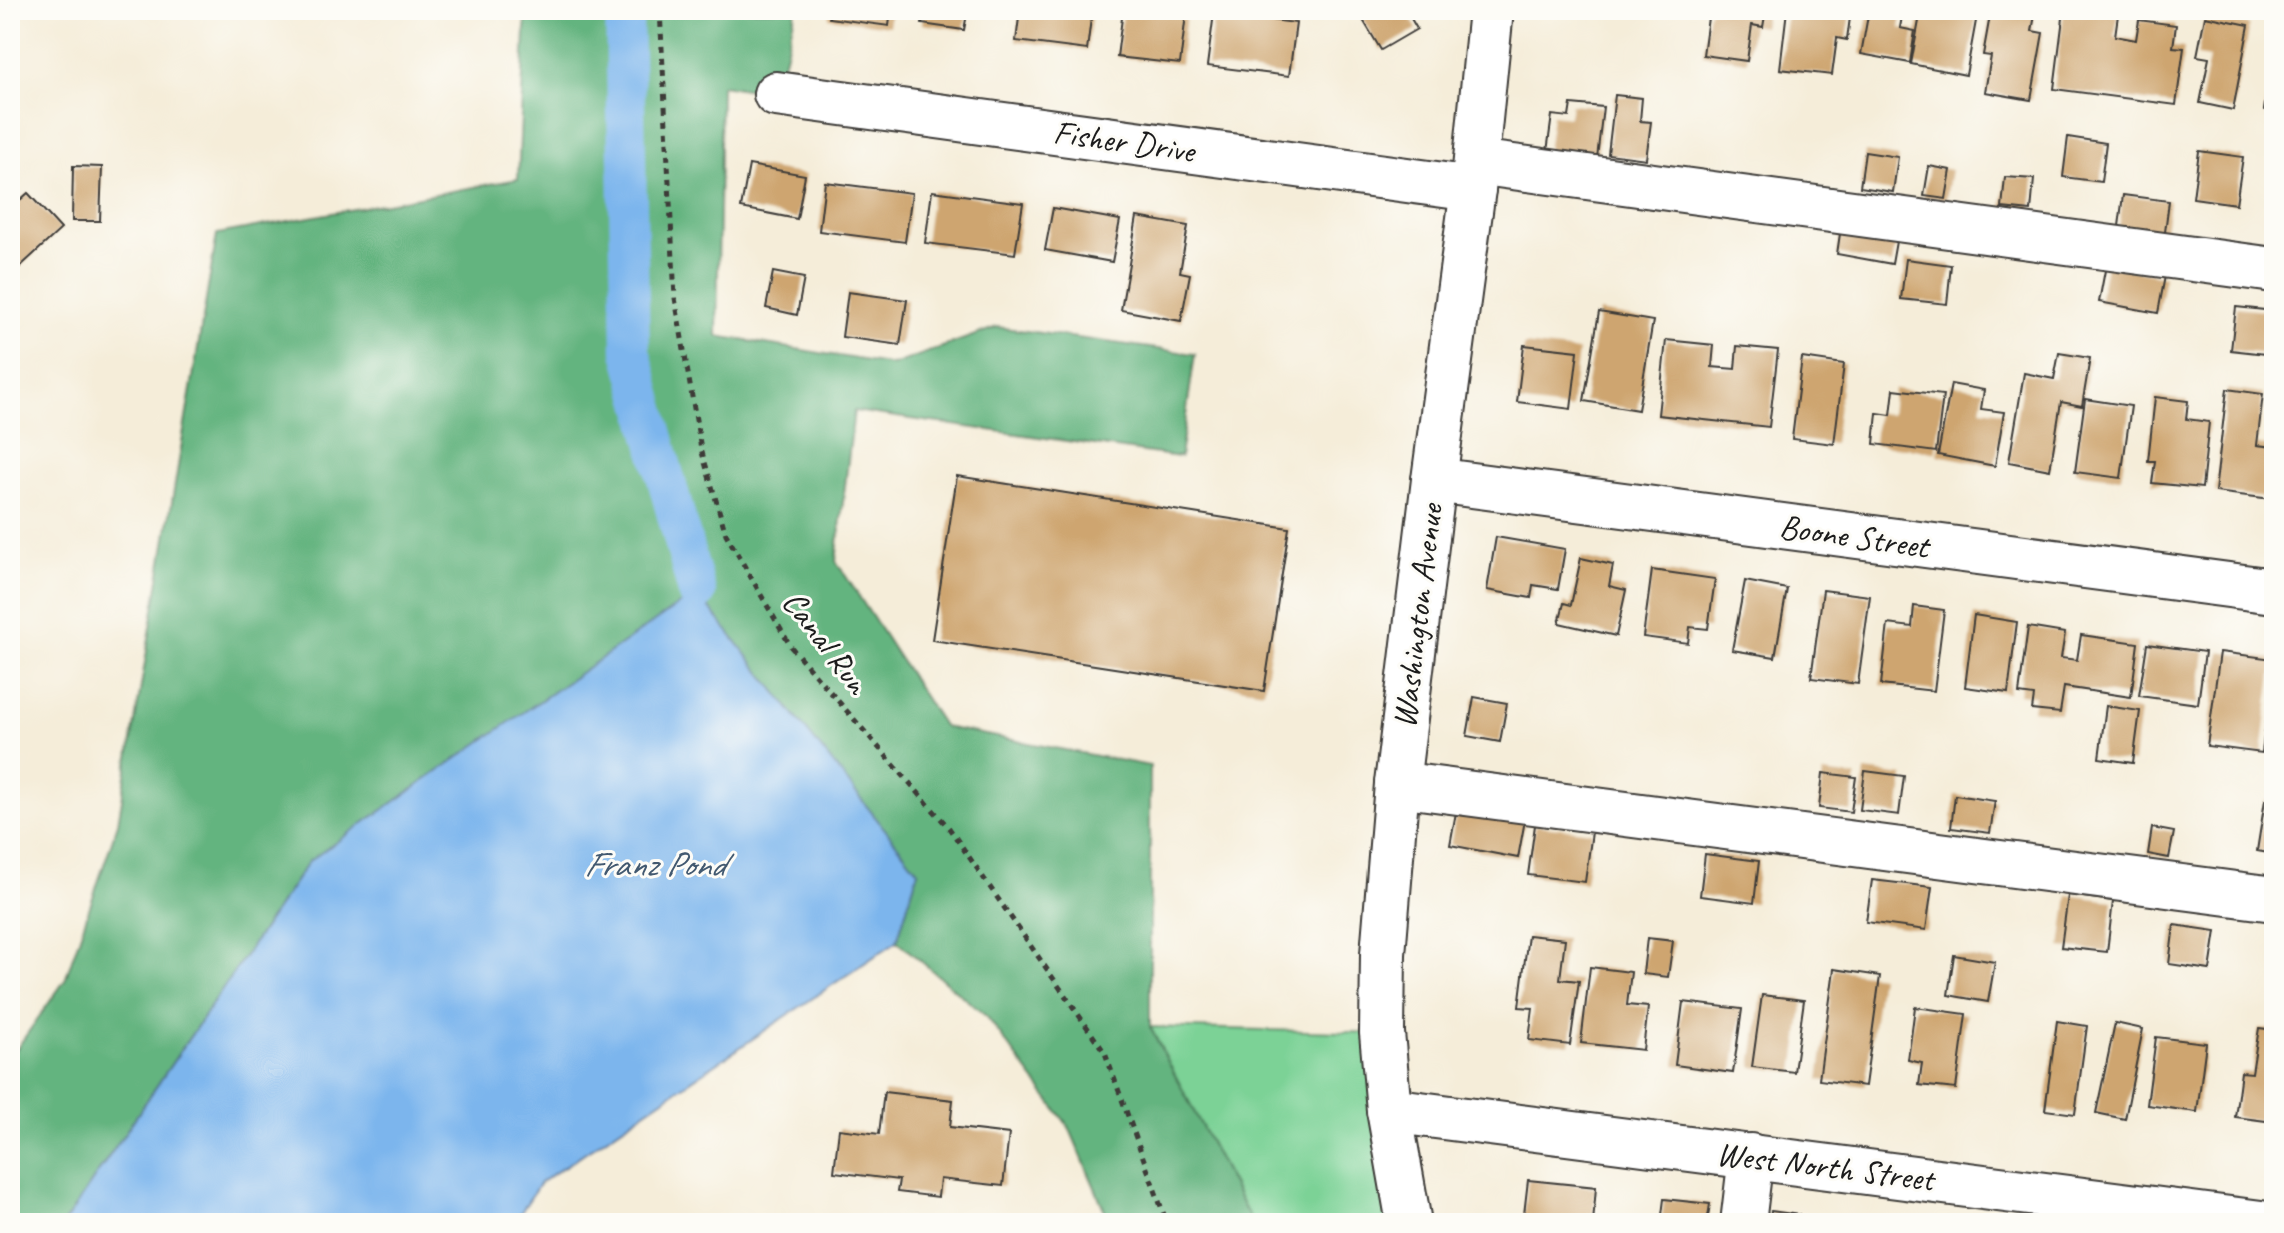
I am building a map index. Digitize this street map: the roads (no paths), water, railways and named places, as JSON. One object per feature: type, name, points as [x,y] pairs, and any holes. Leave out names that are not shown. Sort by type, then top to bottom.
[{"type":"street","name":"Washington Avenue","points":[[1409,1223],[1389,1110],[1382,1033],[1383,954],[1397,784],[1474,175],[1491,10]]},
{"type":"street","name":"Fisher Drive","points":[[776,94],[2274,270]]},
{"type":"street","name":"Boone Street","points":[[1434,480],[2274,591]]},
{"type":"street","points":[[1397,784],[2274,899]]},
{"type":"street","name":"West North Street","points":[[1389,1110],[2261,1223]]},
{"type":"street","points":[[1743,1223],[1751,1156]]},
{"type":"water","name":"Franz Pond","points":[[697,592],[918,871],[897,941],[540,1183],[514,1223],[64,1223],[309,861]]},
{"type":"waterway","points":[[624,10],[631,351],[697,592]]}]
